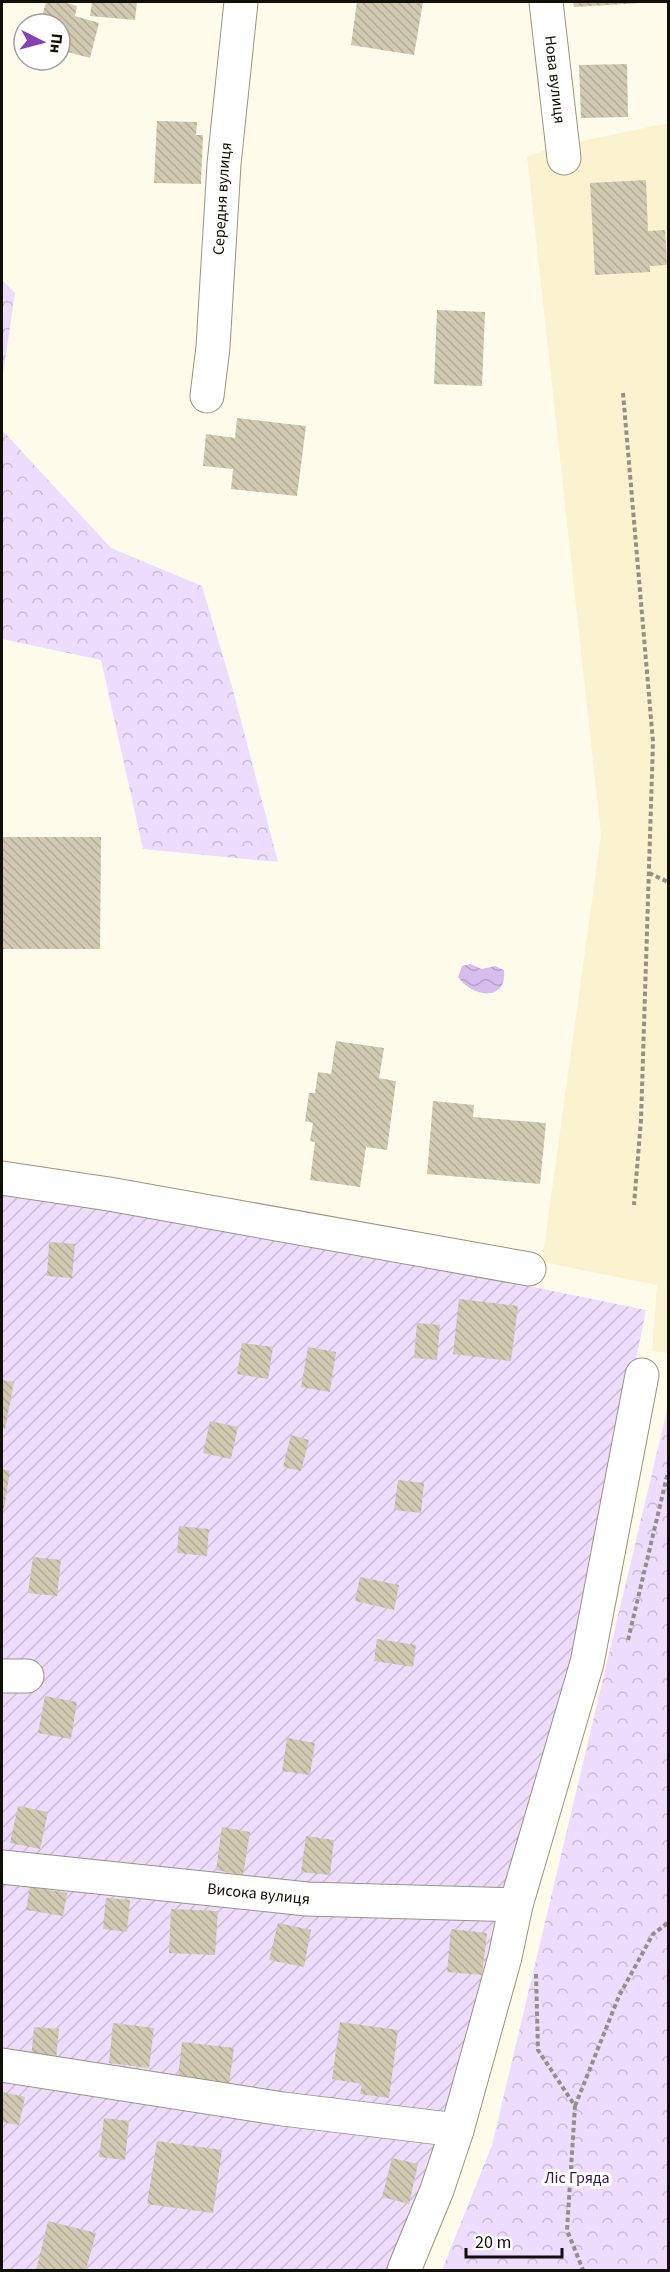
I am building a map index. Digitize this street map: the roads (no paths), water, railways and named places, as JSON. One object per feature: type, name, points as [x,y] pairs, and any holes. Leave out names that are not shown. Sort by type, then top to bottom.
[{"type":"street","name":"Середня вулиця","points":[[207,396],[213,347],[224,164],[242,2]]},
{"type":"street","name":"Нова вулиця","points":[[546,2],[564,158]]},
{"type":"street","points":[[2,1178],[109,1194],[529,1269]]},
{"type":"street","points":[[404,2271],[437,2190],[457,2130],[506,1957],[516,1905],[587,1663],[642,1375]]},
{"type":"street","name":"Висока вулиця","points":[[2,1867],[307,1899],[516,1905]]},
{"type":"street","points":[[2,2065],[284,2109],[457,2130]]},
{"type":"water","points":[[470,964],[482,969],[495,966],[504,970],[500,988],[487,993],[479,992],[464,984],[458,977],[462,966]]},
{"type":"park label","name":"Ліс Гряда","points":[[577,2178]]}]
